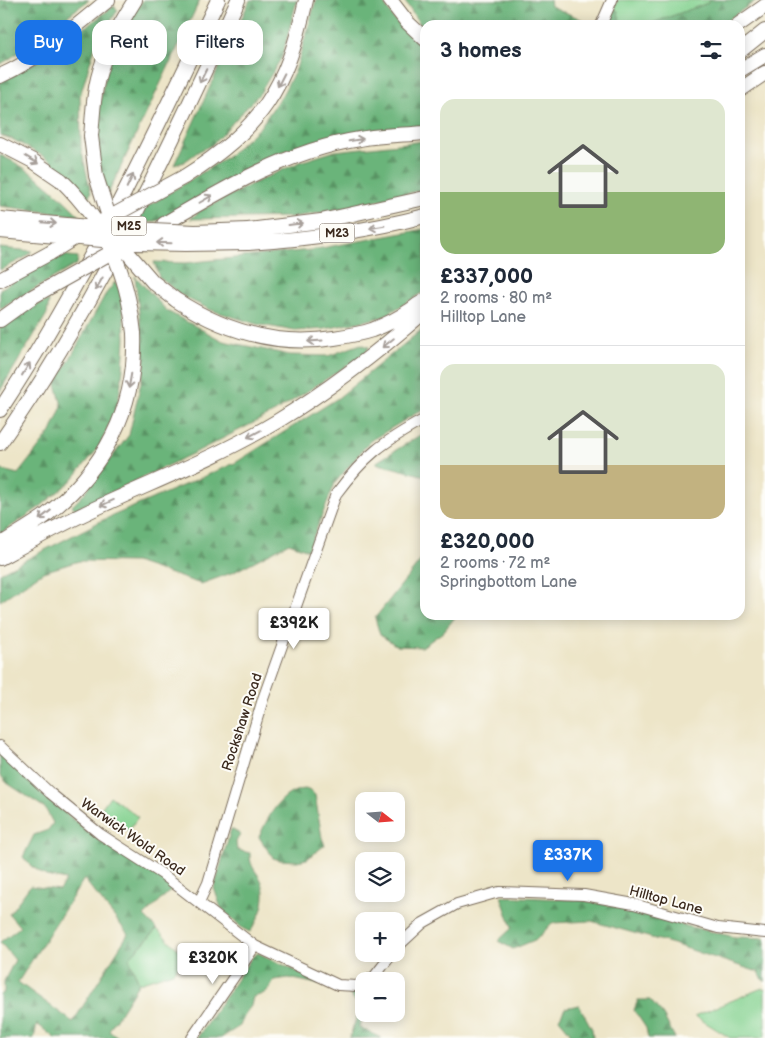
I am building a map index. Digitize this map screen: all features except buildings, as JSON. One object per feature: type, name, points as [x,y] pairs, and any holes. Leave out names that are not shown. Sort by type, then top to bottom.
[{"type":"highway","points":[[0,76],[18,68],[70,32],[108,0]]},
{"type":"highway","points":[[135,0],[120,24],[100,70],[91,136],[96,176],[109,217],[128,252],[153,282],[176,300],[209,320],[239,331],[270,339],[290,341],[316,341],[351,336],[389,323],[420,304]]},
{"type":"highway","name":"M25","points":[[0,410],[41,346],[118,206],[218,0]]},
{"type":"highway","name":"M25","points":[[0,442],[54,361],[105,273],[156,172],[238,0]]},
{"type":"highway","points":[[0,280],[50,253],[120,211],[184,177],[231,144],[265,107],[286,69],[298,33],[306,0]]},
{"type":"highway","points":[[390,0],[407,22],[420,34]]},
{"type":"highway","points":[[745,20],[765,6]]},
{"type":"highway","points":[[745,47],[765,31]]},
{"type":"highway","points":[[745,67],[765,55]]},
{"type":"highway","points":[[745,87],[765,73]]},
{"type":"highway","points":[[0,320],[32,297],[98,259],[266,168],[314,150],[360,138],[420,133]]},
{"type":"highway","points":[[0,144],[33,160],[61,180],[89,211],[114,252],[122,272],[131,304],[134,333],[133,360],[127,396],[114,434],[106,450],[75,489],[45,516],[0,545]]},
{"type":"highway","name":"M23","points":[[0,232],[136,243],[186,244],[248,236],[420,199]]},
{"type":"highway","name":"M23","points":[[0,219],[89,227],[308,238],[420,217]]},
{"type":"highway","points":[[0,558],[61,524],[195,464],[275,422],[353,370],[389,343],[420,315]]},
{"type":"street","points":[[603,20],[612,0]]},
{"type":"street","name":"Rockshaw Road","points":[[199,902],[208,883],[263,699],[336,494],[352,472],[370,453],[389,439],[420,422]]},
{"type":"street","name":"Warwick Wold Road","points":[[0,746],[50,793],[100,834],[162,874],[255,946]]},
{"type":"street","name":"Hilltop Lane","points":[[405,940],[423,923],[457,904],[499,892],[584,895],[634,904],[718,928],[765,933]]},
{"type":"street","points":[[192,1038],[255,946],[338,985],[355,986]]},
{"type":"street","points":[[378,972],[386,962]]},
{"type":"green space","points":[[0,0],[89,0],[62,20],[15,20],[15,55],[0,64]]},
{"type":"green space","points":[[143,0],[200,0],[191,20],[177,20],[177,48],[108,194],[99,168],[98,123],[100,101],[109,65],[167,65],[167,20],[129,20]]},
{"type":"green space","points":[[250,0],[297,0],[282,57],[260,93],[212,145],[199,151],[184,162],[174,165],[220,65],[263,65],[263,20],[241,20]]},
{"type":"green space","points":[[316,0],[382,0],[393,18],[420,45],[420,127],[342,135],[295,147],[236,175],[160,220],[147,223],[137,213],[227,157],[260,127],[282,95],[296,69]]},
{"type":"green space","points":[[404,0],[550,0],[551,6],[583,20],[420,20],[419,23]]},
{"type":"green space","points":[[618,0],[709,0],[708,3],[663,20],[619,20],[618,11],[613,9]]},
{"type":"green space","points":[[709,0],[757,0],[727,20],[661,20],[708,3]]},
{"type":"green space","points":[[114,6],[118,10],[111,20],[95,20]]},
{"type":"green space","points":[[613,9],[618,11],[619,20],[609,20]]},
{"type":"green space","points":[[92,22],[92,56],[80,96],[81,148],[91,193],[88,198],[50,160],[12,139],[0,135],[0,82],[30,65],[82,65],[82,30]]},
{"type":"green space","points":[[420,142],[420,190],[340,210],[293,217],[190,219],[200,211],[252,184],[300,162],[335,151]]},
{"type":"green space","points":[[0,155],[33,174],[80,216],[0,206]]},
{"type":"green space","points":[[420,230],[420,294],[383,317],[325,329],[295,331],[256,324],[211,310],[182,296],[159,277],[154,262],[185,263],[311,250]]},
{"type":"green space","points":[[0,248],[32,251],[26,257],[0,270]]},
{"type":"green space","points":[[60,255],[78,257],[77,264],[0,309],[0,289]]},
{"type":"green space","points":[[135,276],[167,311],[223,341],[290,355],[328,356],[361,344],[369,347],[365,354],[275,412],[76,509],[72,506],[82,496],[129,435],[145,365]]},
{"type":"green space","points":[[115,282],[122,292],[125,338],[123,369],[118,403],[100,446],[71,481],[40,507],[0,534],[0,472],[2,470],[18,474],[51,432],[62,406],[56,384],[105,295]]},
{"type":"green space","points":[[49,301],[47,314],[0,391],[0,328],[37,305]]},
{"type":"green space","points":[[420,331],[420,411],[370,441],[335,483],[308,550],[289,543],[234,572],[201,584],[135,562],[79,561],[43,572],[0,601],[0,573],[103,520],[235,463],[338,398]]},
{"type":"green space","points":[[420,435],[420,475],[375,463]]},
{"type":"green space","points":[[420,561],[420,620],[453,620],[443,632],[422,647],[397,646],[380,635],[375,618]]},
{"type":"green space","points":[[0,752],[42,794],[96,838],[174,887],[144,916],[157,929],[129,958],[139,983],[109,1030],[119,1038],[55,1038],[37,1024],[34,1038],[0,1038],[0,995],[4,992],[4,981],[15,960],[0,942],[20,927],[9,914],[30,886],[59,890],[66,880],[46,876],[31,866],[23,857],[34,835],[48,830],[53,823],[45,808],[7,783],[0,775]],"holes":[[[84,879],[128,934],[73,1022],[18,982]]]},
{"type":"green space","points":[[306,789],[315,795],[322,838],[325,845],[307,859],[297,861],[273,858],[259,837],[276,806],[289,794]]},
{"type":"green space","points":[[110,796],[138,817],[128,831],[100,810]]},
{"type":"green space","points":[[231,829],[240,834],[236,842],[237,850],[250,853],[251,863],[260,877],[263,886],[264,898],[261,910],[250,932],[242,928],[221,908],[214,888]]},
{"type":"green space","points":[[501,896],[581,900],[634,910],[682,925],[735,937],[765,938],[765,982],[758,972],[673,944],[591,921],[552,923],[537,939],[513,949],[498,941],[512,928]]},
{"type":"green space","points":[[157,929],[186,957],[173,972],[139,983],[129,958]]},
{"type":"green space","points":[[258,953],[320,982],[317,984],[289,978],[274,980],[266,992],[253,997],[251,1006],[240,1026],[221,1038],[197,1038],[252,957]]},
{"type":"green space","points":[[762,988],[765,989],[765,1036],[761,1038],[730,1038],[695,1016]]},
{"type":"green space","points":[[355,992],[355,1002],[350,994]]},
{"type":"green space","points":[[638,1000],[650,1000],[663,1015],[675,1038],[648,1038],[646,1028],[634,1010]]},
{"type":"green space","points":[[579,1005],[592,1029],[593,1038],[572,1038],[559,1019],[565,1008]]},
{"type":"green space","points":[[355,1022],[361,1022],[359,1027],[381,1038],[349,1038]]}]
